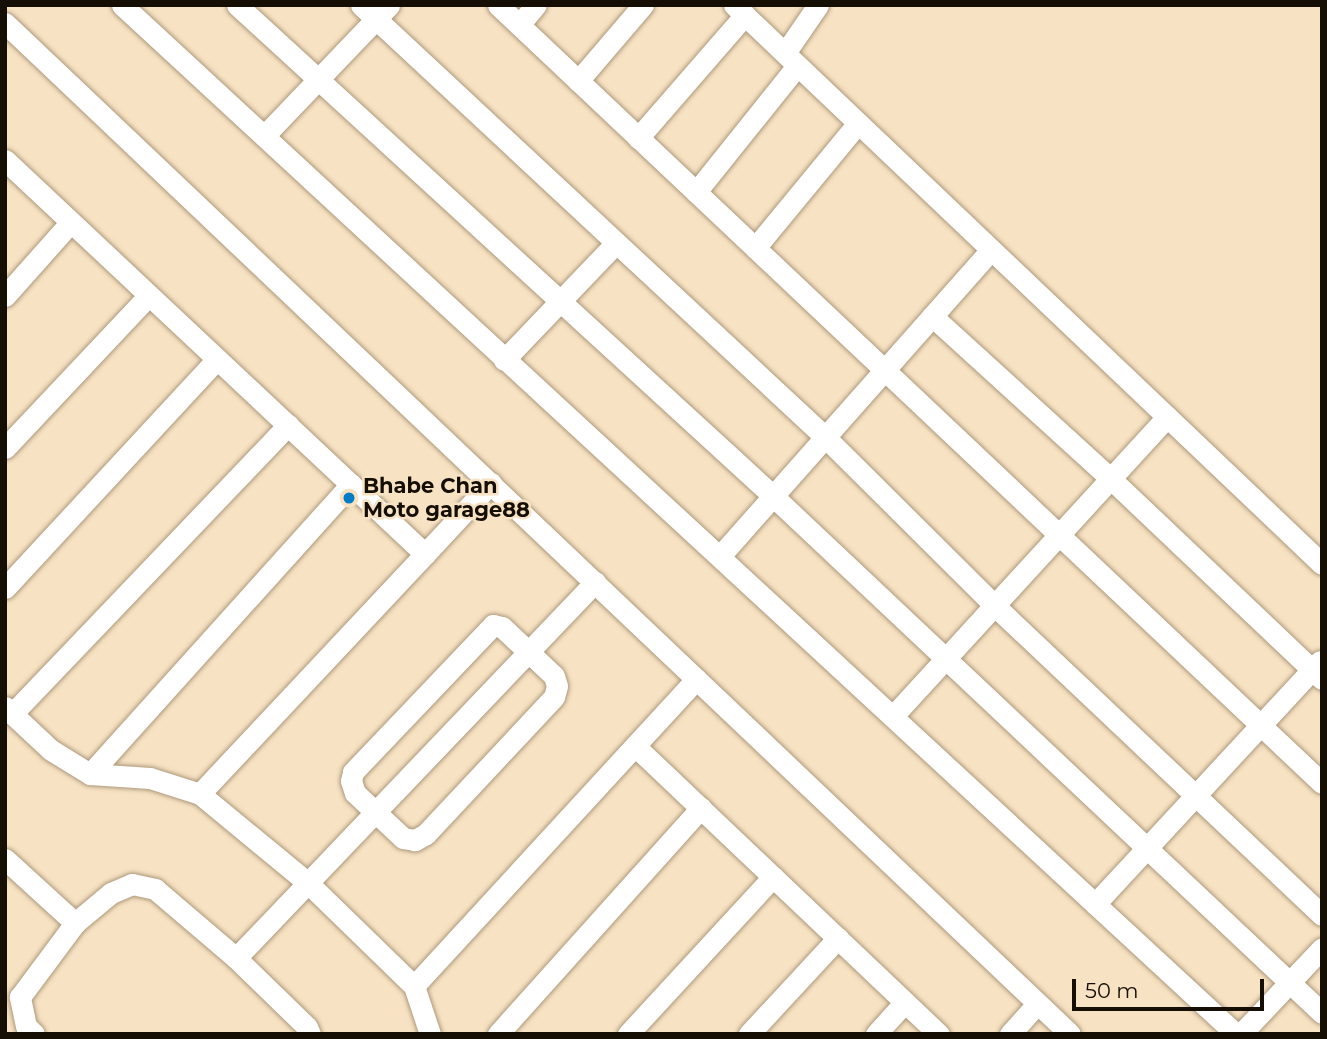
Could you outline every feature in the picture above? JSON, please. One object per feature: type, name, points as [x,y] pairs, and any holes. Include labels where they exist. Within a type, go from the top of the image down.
[{"type":"street","points":[[122,5],[1238,1034],[1322,948]]},
{"type":"street","points":[[237,5],[773,496],[1322,1013]]},
{"type":"street","points":[[498,5],[1322,783]]},
{"type":"street","points":[[519,25],[536,5]]},
{"type":"street","points":[[578,81],[643,5]]},
{"type":"street","points":[[695,192],[791,60],[818,5]]},
{"type":"street","points":[[264,136],[317,80],[375,10],[616,243],[825,437],[994,606],[1322,915]]},
{"type":"street","points":[[638,138],[739,10],[1322,564]]},
{"type":"street","points":[[5,23],[1070,1034]]},
{"type":"street","points":[[755,248],[858,123]]},
{"type":"street","points":[[6,161],[425,554]]},
{"type":"street","points":[[5,296],[71,222]]},
{"type":"street","points":[[504,360],[616,243]]},
{"type":"street","points":[[720,556],[991,250]]},
{"type":"street","points":[[5,448],[148,296]]},
{"type":"street","points":[[932,316],[1319,670],[1261,725],[1095,904]]},
{"type":"street","points":[[5,588],[217,359]]},
{"type":"street","points":[[893,716],[1167,416]]},
{"type":"street","points":[[288,425],[9,711],[51,750],[90,774],[150,778],[200,794],[309,884],[414,986],[430,1034]]},
{"type":"street","points":[[200,794],[491,483]]},
{"type":"street","points":[[90,774],[351,484]]},
{"type":"street","points":[[236,958],[595,582]]},
{"type":"street","points":[[493,625],[502,627],[529,651],[554,676],[557,686],[554,697],[426,834],[415,840],[403,838],[355,793],[351,781],[353,772],[485,630],[493,625]]},
{"type":"street","points":[[414,986],[696,679]]},
{"type":"street","points":[[635,746],[939,1034]]},
{"type":"street","points":[[498,1034],[701,808]]},
{"type":"street","points":[[5,859],[75,923]]},
{"type":"street","points":[[628,1034],[773,877]]},
{"type":"street","points":[[34,1034],[26,1026],[20,997],[75,923],[111,893],[132,884],[155,889],[236,958],[307,1027],[310,1034]]},
{"type":"street","points":[[749,1034],[838,938]]},
{"type":"street","points":[[876,1034],[905,1002]]},
{"type":"street","points":[[1010,1034],[1037,1004]]},
{"type":"place","name":"Bhabe Chan Moto garage88","points":[[349,498]]}]
